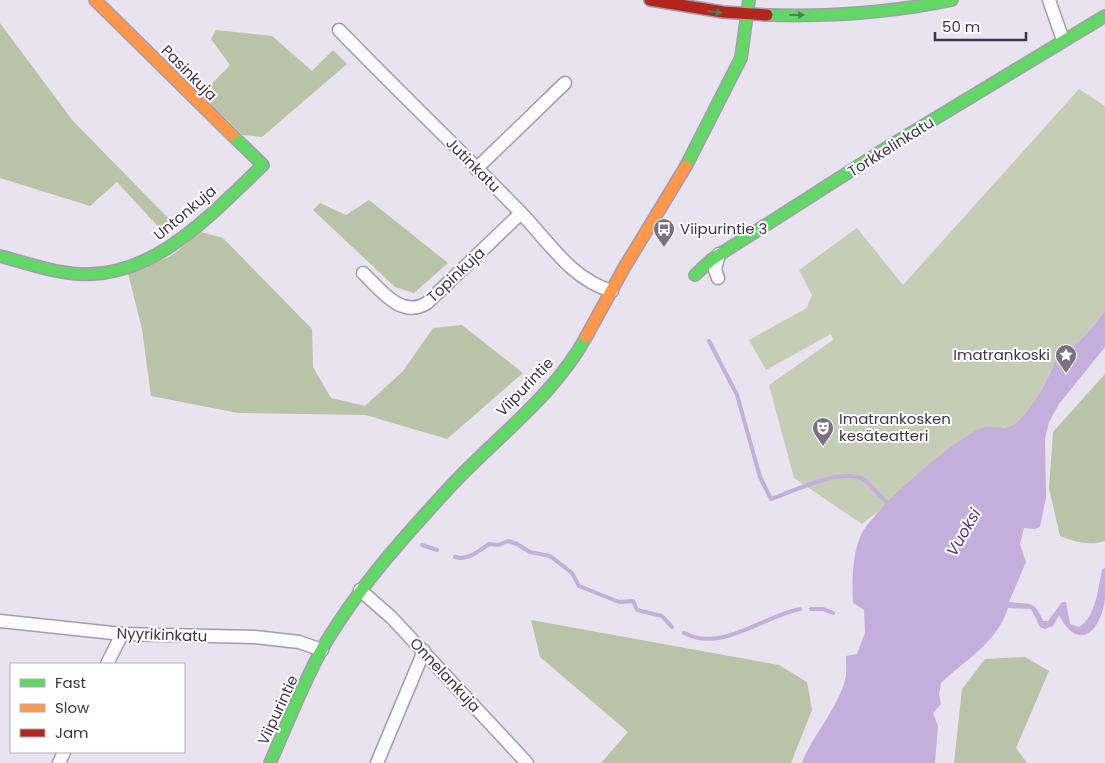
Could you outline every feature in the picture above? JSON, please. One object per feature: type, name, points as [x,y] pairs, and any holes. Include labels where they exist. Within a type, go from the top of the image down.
[{"type":"main road","name":"Pasinkuja","points":[[95,0],[188,94],[263,165]]},
{"type":"main road","points":[[650,0],[689,9],[748,16],[809,15],[952,0]]},
{"type":"main road","name":"Viipurintie","points":[[270,763],[322,650],[360,590],[449,488],[565,368],[583,343],[689,161],[730,81],[741,58],[749,0]]},
{"type":"main road","name":"Torkkelinkatu","points":[[695,275],[719,254],[1063,40],[1105,16]]},
{"type":"main road","name":"Untonkuja","points":[[0,256],[54,270],[88,274],[110,272],[134,266],[164,252],[263,165]]},
{"type":"street","points":[[1049,0],[1063,40]]},
{"type":"street","name":"Jutinkatu","points":[[339,30],[521,213],[566,263],[591,283],[612,291]]},
{"type":"street","points":[[476,169],[565,83]]},
{"type":"street","name":"Topinkuja","points":[[362,274],[398,305],[410,309],[418,309],[428,303],[521,213]]},
{"type":"street","points":[[718,278],[715,270],[719,254]]},
{"type":"street","name":"Onnelankuja","points":[[360,590],[377,603],[527,763]]},
{"type":"street","name":"Nyyrikinkatu","points":[[0,621],[122,634],[255,637],[299,642],[322,650]]},
{"type":"street","points":[[108,663],[122,634]]},
{"type":"street","points":[[377,763],[424,652]]},
{"type":"green space","points":[[0,23],[73,121],[176,226],[165,234],[117,182],[90,206],[0,178]]},
{"type":"green space","points":[[216,30],[272,36],[312,71],[333,50],[347,64],[262,137],[243,135],[201,95],[230,65],[211,39]]},
{"type":"green space","points":[[1079,89],[1105,106],[1105,311],[1084,337],[1056,357],[1039,395],[1019,422],[1013,426],[1002,427],[889,503],[862,524],[794,478],[769,385],[833,340],[831,334],[766,370],[749,340],[807,308],[812,295],[799,270],[857,228],[903,285]]},
{"type":"green space","points":[[369,200],[448,263],[414,293],[395,287],[313,210],[320,203],[346,215]]},
{"type":"green space","points":[[201,232],[223,238],[312,329],[313,367],[331,398],[365,406],[403,371],[433,328],[462,325],[523,373],[447,439],[366,415],[238,413],[151,396],[142,329],[128,273],[171,256]]},
{"type":"green space","points":[[1105,374],[1105,541],[1082,543],[1060,536],[1049,488],[1053,432]]},
{"type":"green space","points":[[531,620],[779,665],[807,682],[812,710],[791,763],[601,763],[628,732],[540,657]]},
{"type":"green space","points":[[1025,657],[1049,671],[1016,748],[1027,763],[954,763],[962,689],[985,659]]},
{"type":"water","name":"Vuoksi","points":[[1105,311],[1105,347],[1059,404],[1049,422],[1045,439],[1046,497],[1040,527],[1035,529],[1024,528],[1020,544],[1026,562],[1009,602],[1030,604],[1037,609],[1043,621],[1048,621],[1062,602],[1066,602],[1070,624],[1079,627],[1085,622],[1093,609],[1102,570],[1105,567],[1105,599],[1103,610],[1094,628],[1088,633],[1081,635],[1074,633],[1067,627],[1059,615],[1053,626],[1045,629],[1040,627],[1031,609],[1008,608],[1003,620],[989,641],[941,683],[939,694],[941,704],[933,713],[938,726],[935,763],[802,763],[841,691],[846,677],[846,656],[857,654],[865,633],[864,610],[853,603],[853,578],[854,560],[858,543],[868,524],[897,493],[935,459],[970,434],[982,428],[1003,428],[1015,424],[1040,393],[1056,357],[1084,337]]},
{"type":"waterway","points":[[709,341],[737,395],[760,477],[771,499],[830,478],[854,476],[867,482],[891,505]]},
{"type":"waterway","points":[[455,557],[464,558],[489,544],[498,545],[508,541],[530,552],[550,556],[572,573],[579,586],[619,602],[633,601],[637,610],[662,616],[672,627]]},
{"type":"waterway","points":[[422,545],[437,550]]},
{"type":"waterway","points":[[684,633],[698,638],[713,639],[728,636],[800,609]]},
{"type":"waterway","points":[[811,609],[823,609],[833,613]]},
{"type":"traffic: fast","points":[[686,166],[741,58],[749,0]]},
{"type":"traffic: fast","points":[[767,15],[860,13],[952,0]]},
{"type":"traffic: fast","points":[[695,275],[711,260],[888,147],[1105,16]]},
{"type":"traffic: fast","points":[[0,256],[48,269],[78,274],[106,273],[132,266],[157,254],[202,222],[263,165],[232,135]]},
{"type":"traffic: fast","points":[[270,763],[301,691],[322,649],[365,585],[449,488],[541,398],[573,358],[586,337]]},
{"type":"traffic: slow","points":[[95,0],[232,135]]},
{"type":"traffic: slow","points":[[586,337],[624,268],[686,166]]},
{"type":"traffic: jam","points":[[650,0],[723,12],[767,15]]},
{"type":"place","name":"Viipurintie 3","points":[[664,248]]},
{"type":"place","name":"Imatrankoski","points":[[1066,374]]},
{"type":"place","name":"Imatrankosken kesäteatteri","points":[[823,447]]}]
